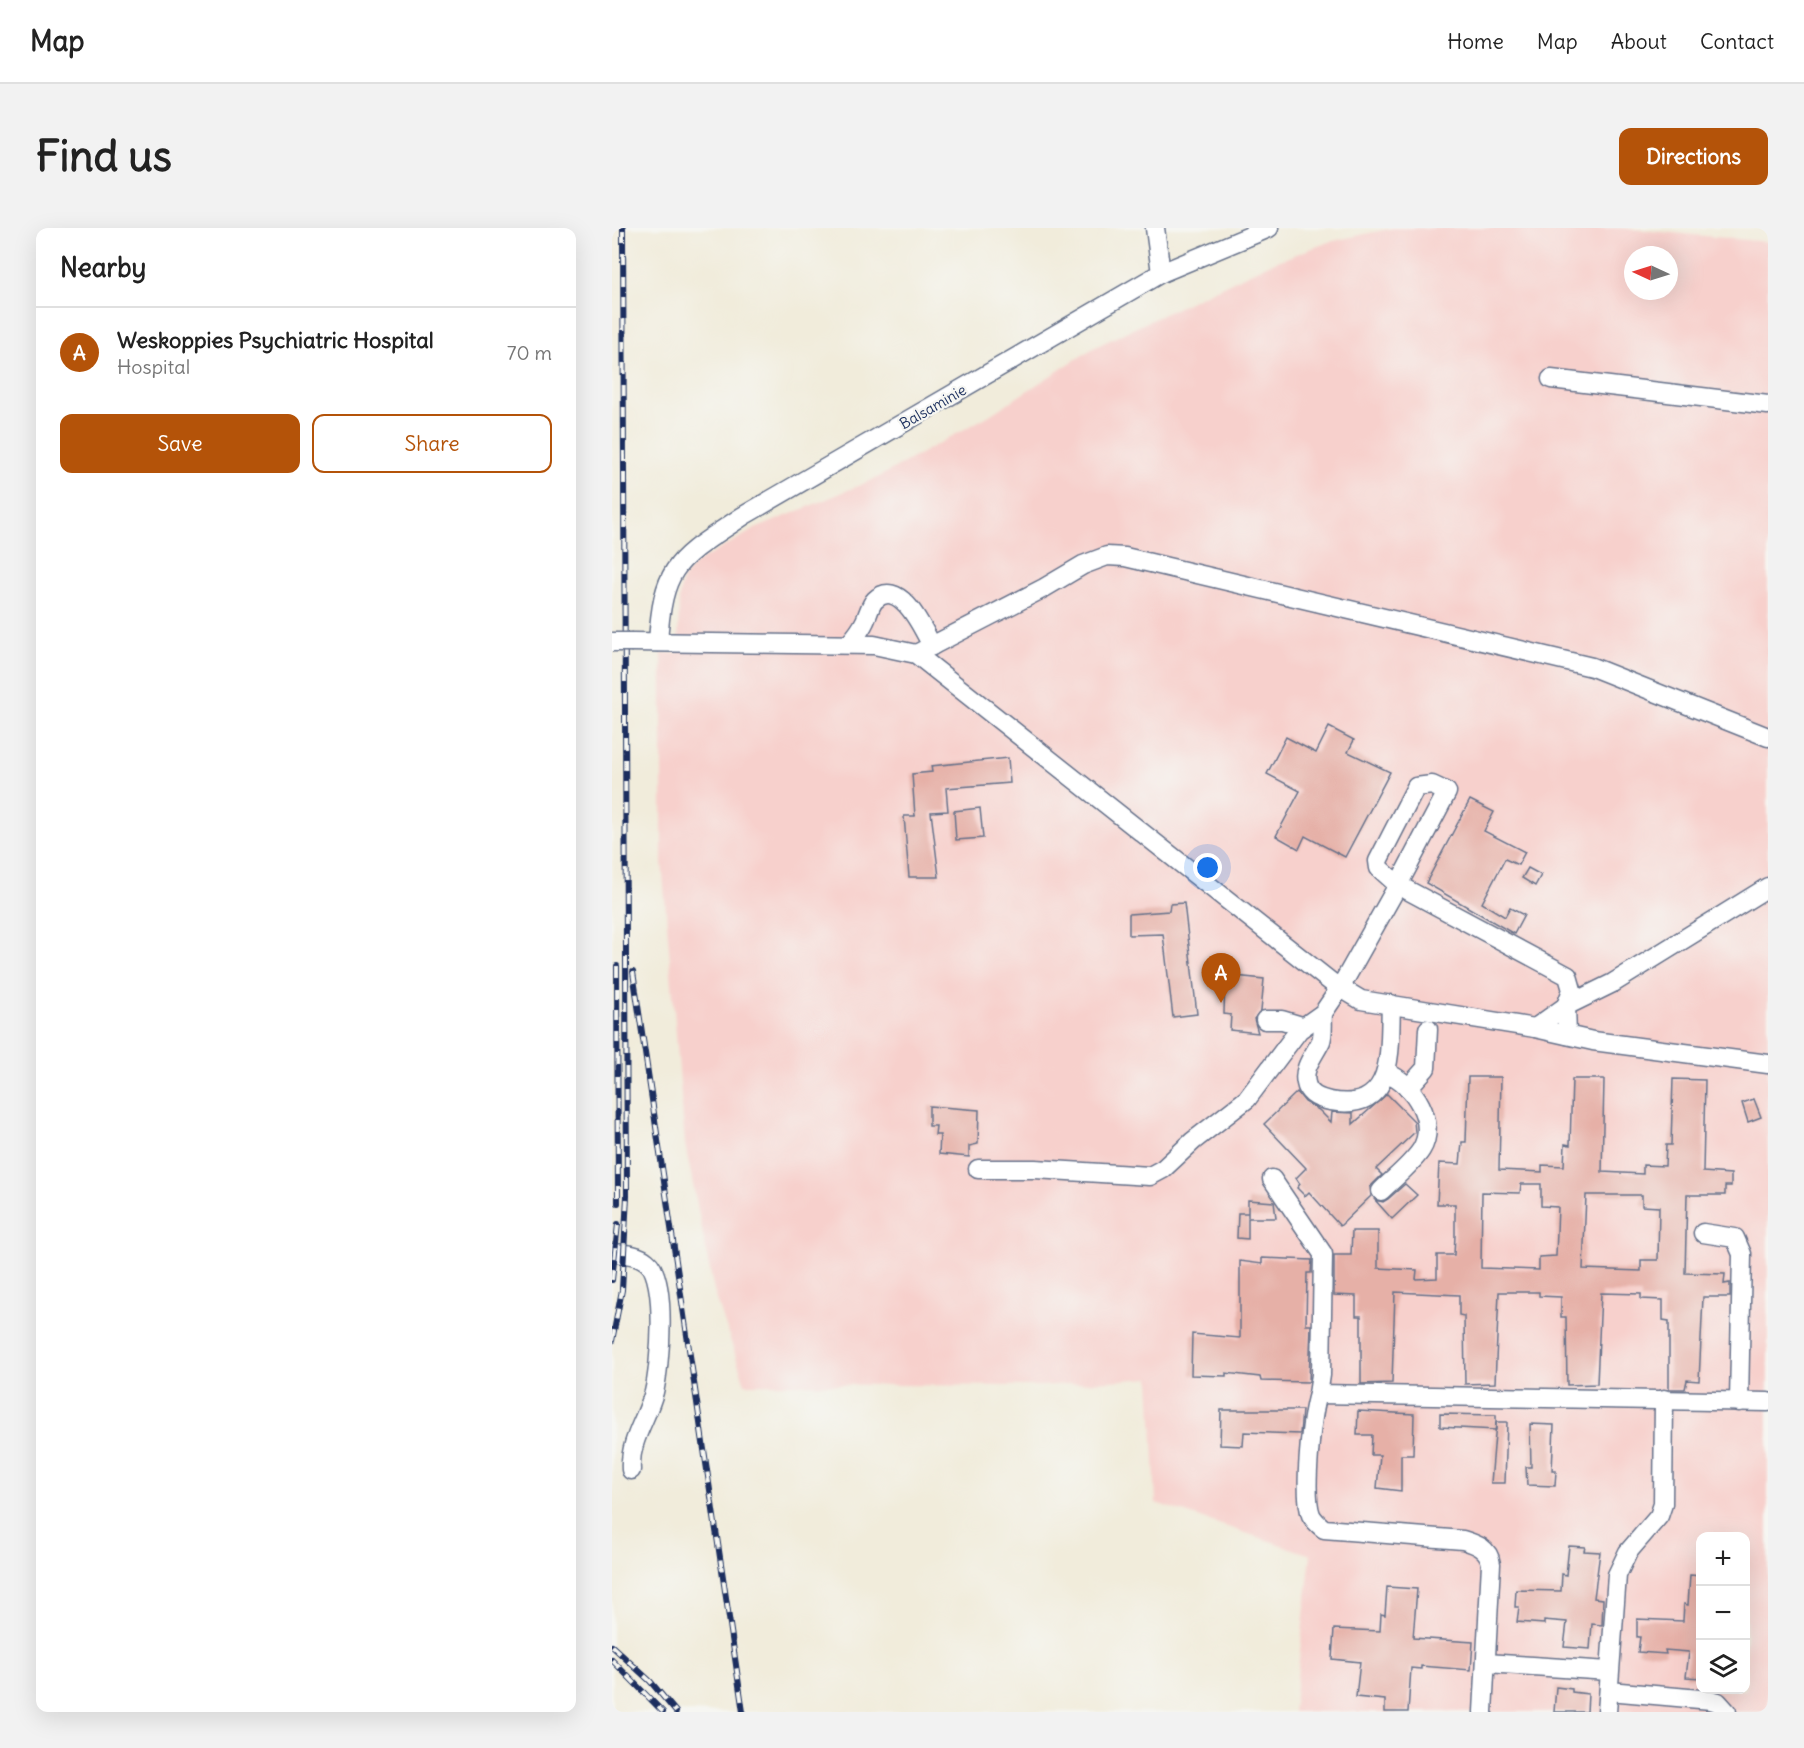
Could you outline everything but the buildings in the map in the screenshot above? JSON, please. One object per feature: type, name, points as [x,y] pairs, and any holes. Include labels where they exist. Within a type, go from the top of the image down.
[{"type":"street","points":[[1155,228],[1161,273]]},
{"type":"street","name":"Balsaminie","points":[[658,642],[660,606],[667,584],[680,561],[743,516],[1161,273],[1269,228]]},
{"type":"street","points":[[1551,379],[1768,405]]},
{"type":"street","points":[[924,650],[1044,588],[1083,565],[1107,556],[1125,556],[1592,667],[1768,737]]},
{"type":"street","points":[[849,644],[865,623],[873,601],[878,597],[891,596],[910,605],[924,650]]},
{"type":"street","points":[[612,642],[849,644],[924,650],[1340,988],[1361,1000],[1690,1055],[1768,1064]]},
{"type":"street","points":[[978,1169],[1035,1169],[1134,1176],[1157,1173],[1193,1141],[1247,1099],[1302,1026],[1323,1013],[1340,988],[1398,885],[1447,792],[1431,785],[1416,787],[1378,861],[1379,868],[1398,885],[1568,976],[1572,990],[1566,1006],[1567,1035]]},
{"type":"street","points":[[1535,1028],[1566,1006],[1613,983],[1768,887]]},
{"type":"street","points":[[1323,1013],[1322,1038],[1309,1062],[1305,1077],[1307,1088],[1314,1096],[1333,1102],[1358,1102],[1375,1091],[1387,1073],[1391,1004]]},
{"type":"street","points":[[1265,1020],[1282,1020],[1302,1026]]},
{"type":"street","points":[[1408,1088],[1426,1068],[1428,1029]]},
{"type":"street","points":[[1381,1191],[1417,1155],[1423,1144],[1422,1106],[1408,1088],[1387,1073]]},
{"type":"street","points":[[1272,1179],[1323,1254],[1321,1364],[1310,1440],[1311,1515],[1324,1529],[1463,1540],[1486,1550],[1491,1564],[1482,1712]]},
{"type":"street","points":[[1703,1233],[1735,1238],[1742,1254],[1739,1402]]},
{"type":"street","points":[[612,1253],[638,1257],[648,1262],[658,1286],[660,1327],[654,1392],[634,1438],[631,1470]]},
{"type":"street","points":[[1318,1394],[1768,1402]]},
{"type":"street","points":[[1607,1712],[1617,1575],[1628,1552],[1659,1516],[1663,1504],[1664,1399]]},
{"type":"street","points":[[1486,1663],[1609,1671]]},
{"type":"street","points":[[1609,1692],[1711,1700],[1718,1702],[1726,1712]]},
{"type":"shaded area","points":[[1393,228],[1620,228],[1768,242],[1768,1712],[1293,1712],[1311,1555],[1156,1503],[1150,1378],[1040,1386],[745,1384],[714,1291],[685,1144],[662,862],[662,653],[678,653],[679,596],[683,579],[696,563],[755,529],[877,478],[988,416],[1095,347],[1267,265],[1329,242]]},
{"type":"railway","points":[[612,1341],[622,1290],[627,1196],[623,228]]},
{"type":"railway","points":[[617,966],[618,1203]]},
{"type":"railway","points":[[633,972],[743,1712]]},
{"type":"railway","points":[[612,1280],[618,1224]]},
{"type":"railway","points":[[612,1646],[650,1681],[676,1712]]},
{"type":"railway","points":[[612,1660],[663,1712]]},
{"type":"place","name":"Weskoppies Psychiatric Hospital","points":[[1221,1003]]}]
